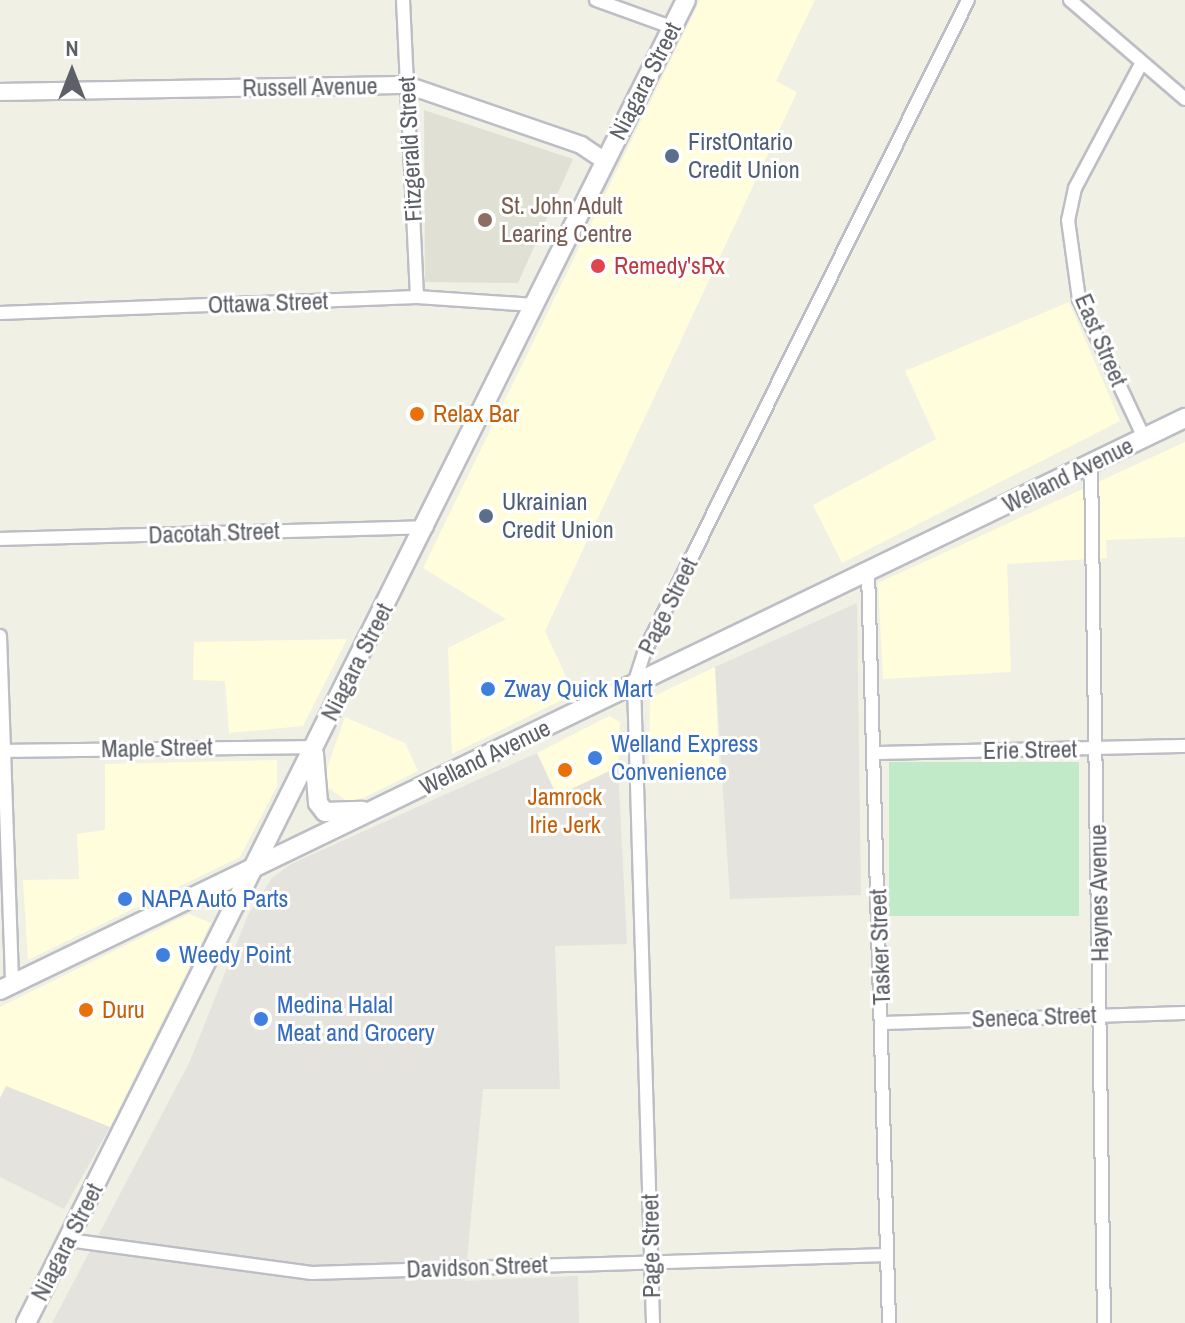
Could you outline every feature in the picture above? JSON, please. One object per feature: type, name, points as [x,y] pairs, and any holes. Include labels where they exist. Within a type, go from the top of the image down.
[{"type":"main road","name":"Niagara Street","points":[[26,1323],[253,867],[427,527],[686,0]]},
{"type":"main road","name":"Welland Avenue","points":[[6,987],[1185,418]]},
{"type":"main road","points":[[314,747],[318,803],[325,812],[381,807]]},
{"type":"street","name":"Fitzgerald Street","points":[[403,0],[417,297]]},
{"type":"street","points":[[596,0],[671,27]]},
{"type":"street","name":"Page Street","points":[[653,1323],[634,684],[644,653],[968,0]]},
{"type":"street","points":[[1070,0],[1185,99]]},
{"type":"street","name":"East Street","points":[[1141,64],[1075,188],[1068,220],[1079,299],[1144,438]]},
{"type":"street","name":"Russell Avenue","points":[[0,92],[407,85],[581,145],[605,161]]},
{"type":"street","name":"Ottawa Street","points":[[0,313],[417,297],[535,305]]},
{"type":"street","name":"Haynes Avenue","points":[[1091,464],[1104,1323]]},
{"type":"street","name":"Dacotah Street","points":[[0,539],[427,527]]},
{"type":"street","name":"Tasker Street","points":[[868,571],[889,1323]]},
{"type":"street","points":[[0,636],[6,987]]},
{"type":"street","name":"Erie Street","points":[[874,753],[1185,746]]},
{"type":"street","name":"Maple Street","points":[[2,751],[314,747]]},
{"type":"street","name":"Seneca Street","points":[[883,1023],[1185,1013]]},
{"type":"street","name":"Davidson Street","points":[[68,1240],[312,1273],[887,1255]]},
{"type":"shaded area","points":[[700,0],[815,0],[776,81],[797,92],[545,631],[574,694],[452,754],[448,648],[506,619],[423,568]]},
{"type":"shaded area","name":"St. John Adult Learing Centre","points":[[424,110],[573,159],[518,283],[425,282]]},
{"type":"shaded area","points":[[1069,302],[1120,421],[842,563],[813,505],[936,439],[905,371]]},
{"type":"shaded area","points":[[1185,442],[1185,537],[1106,540],[1107,558],[1007,564],[1011,672],[883,679],[878,583]]},
{"type":"shaded area","points":[[857,603],[861,895],[730,899],[715,667]]},
{"type":"shaded area","points":[[347,639],[303,726],[229,733],[225,681],[193,680],[194,642]]},
{"type":"shaded area","points":[[715,667],[719,768],[649,770],[650,698]]},
{"type":"shaded area","points":[[609,716],[620,722],[618,767],[556,796],[537,753]]},
{"type":"shaded area","points":[[345,717],[405,743],[418,771],[351,804],[322,783]]},
{"type":"shaded area","points":[[537,753],[557,796],[618,767],[627,944],[555,946],[560,1089],[483,1089],[465,1281],[578,1276],[579,1323],[52,1323],[190,1061],[248,915],[272,878],[291,864]]},
{"type":"shaded area","points":[[277,760],[277,786],[240,857],[28,960],[23,880],[79,879],[77,834],[105,830],[105,764]]},
{"type":"shaded area","points":[[189,914],[211,923],[110,1127],[7,1087],[0,1098],[0,1007]]},
{"type":"shaded area","points":[[6,1086],[110,1127],[64,1209],[0,1177],[0,1098]]},
{"type":"green space","points":[[889,762],[1079,762],[1079,916],[889,916]]},
{"type":"place","name":"FirstOntario Credit Union","points":[[672,156]]},
{"type":"place","name":"St. John Adult Learing Centre","points":[[485,220]]},
{"type":"place","name":"Remedy'sRx","points":[[598,266]]},
{"type":"place","name":"Relax Bar","points":[[417,414]]},
{"type":"place","name":"Ukrainian Credit Union","points":[[486,516]]},
{"type":"place","name":"Zway Quick Mart","points":[[488,689]]},
{"type":"place","name":"Welland Express Convenience","points":[[595,758]]},
{"type":"place","name":"Jamrock Irie Jerk","points":[[565,770]]},
{"type":"place","name":"NAPA Auto Parts","points":[[125,899]]},
{"type":"place","name":"Weedy Point","points":[[163,955]]},
{"type":"place","name":"Duru","points":[[86,1010]]},
{"type":"place","name":"Medina Halal Meat and Grocery","points":[[261,1019]]}]
